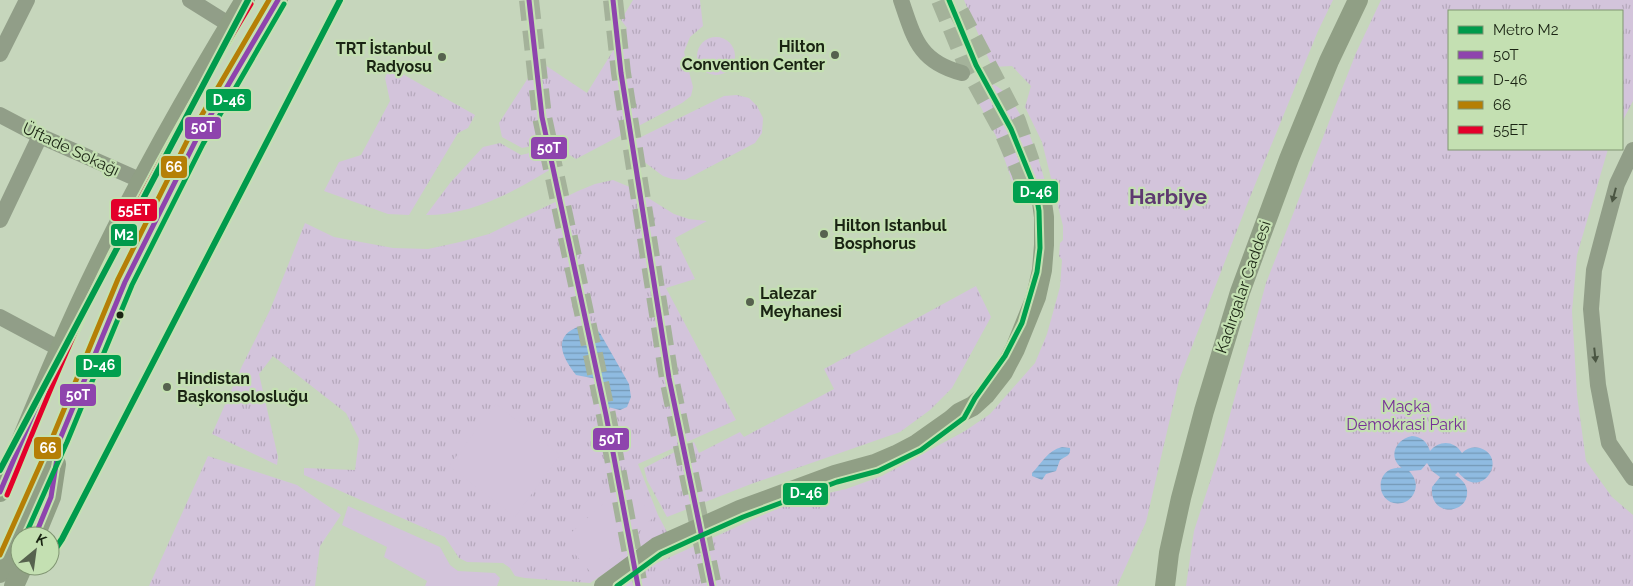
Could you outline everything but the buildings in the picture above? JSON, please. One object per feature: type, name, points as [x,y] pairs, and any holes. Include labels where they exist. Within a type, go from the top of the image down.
[{"type":"main road","points":[[0,492],[60,349],[100,262],[142,181],[245,0]]},
{"type":"main road","points":[[0,573],[60,439],[125,282],[196,140],[278,0]]},
{"type":"main road","name":"Kadırgalar Caddesi","points":[[1165,586],[1169,554],[1181,498],[1204,410],[1240,292],[1289,159],[1329,61],[1358,0]]},
{"type":"main road","points":[[604,586],[658,548],[740,510],[836,475],[874,464],[917,444],[952,420],[959,413],[969,394],[999,352],[1016,320],[1030,270],[1032,212],[1035,196]]},
{"type":"main road","points":[[39,526],[51,497],[60,439]]},
{"type":"street","points":[[0,54],[27,0]]},
{"type":"street","points":[[190,0],[230,25]]},
{"type":"street","points":[[900,0],[912,32],[929,57],[943,68],[962,73]]},
{"type":"street","name":"Üftade Sokağı","points":[[0,115],[40,136],[142,181]]},
{"type":"street","points":[[0,220],[40,136]]},
{"type":"street","points":[[1633,150],[1617,184],[1604,232],[1594,270],[1591,309],[1598,384],[1609,443],[1633,478]]},
{"type":"street","points":[[0,317],[60,349]]},
{"type":"green space","points":[[633,0],[700,0],[703,26],[690,37],[684,52],[693,87],[691,96],[682,103],[576,159],[538,135],[532,146],[522,148],[502,137],[499,123],[539,61],[587,93],[627,28],[621,20]]},
{"type":"green space","points":[[964,0],[1333,0],[1318,31],[1248,202],[1179,380],[1146,522],[1117,586],[624,586],[655,564],[794,501],[846,489],[882,476],[965,431],[990,414],[1035,363],[1047,334],[1060,287],[1062,260],[1059,256],[1060,243],[1063,240],[1063,226],[1042,142],[1025,107],[1031,86],[1012,66],[992,67]]},
{"type":"green space","name":"Maçka Demokrasi Parkı","points":[[1381,0],[1633,0],[1633,101],[1623,120],[1623,10],[1448,10],[1448,150],[1608,150],[1577,255],[1572,311],[1577,395],[1586,461],[1612,497],[1633,515],[1633,586],[1186,586],[1194,531],[1220,451],[1266,283],[1356,53]]},
{"type":"green space","points":[[716,37],[729,43],[735,56],[729,69],[716,75],[703,69],[697,56],[703,43]]},
{"type":"green space","points":[[390,67],[475,115],[468,128],[458,133],[409,215],[388,214],[324,191],[339,162],[361,155],[390,101],[385,78]]},
{"type":"green space","points":[[990,83],[1001,89],[1020,114],[1028,130],[1048,192],[1017,197],[996,136],[974,94],[977,87]]},
{"type":"green space","points":[[737,95],[749,98],[757,106],[763,118],[762,133],[755,143],[685,180],[663,176],[631,152],[630,148],[633,141],[724,96]]},
{"type":"green space","points":[[500,143],[521,155],[543,150],[562,162],[514,190],[480,205],[444,214],[426,215],[450,183],[483,147]]},
{"type":"green space","points":[[613,180],[632,188],[674,214],[689,219],[707,221],[675,238],[695,279],[666,288],[736,420],[638,464],[658,515],[667,532],[590,583],[525,578],[515,576],[510,568],[503,563],[467,562],[459,558],[445,537],[304,475],[304,468],[355,470],[359,439],[346,413],[273,356],[259,374],[278,457],[277,465],[212,434],[242,366],[270,310],[305,223],[334,237],[393,248],[428,249],[489,234],[578,191],[595,184]]},
{"type":"green space","points":[[976,286],[991,317],[952,388],[930,410],[900,432],[751,484],[667,517],[647,480],[644,468],[694,442],[699,453],[740,432],[744,437],[834,389],[824,369]]},
{"type":"green space","points":[[496,404],[560,455],[515,517],[449,466]]},
{"type":"green space","points":[[208,456],[297,485],[341,515],[320,546],[315,586],[149,586]]},
{"type":"green space","points":[[626,483],[654,517],[593,575],[563,540]]},
{"type":"green space","points":[[348,506],[440,547],[450,565],[458,571],[495,573],[500,578],[497,586],[425,586],[427,581],[384,557],[387,547],[342,525]]},
{"type":"water","points":[[581,326],[595,328],[600,333],[629,384],[631,397],[627,407],[620,410],[604,406],[597,379],[576,375],[567,361],[562,347],[563,341],[572,330]]},
{"type":"water","points":[[1412,436],[1424,441],[1430,451],[1442,443],[1455,446],[1462,453],[1470,448],[1480,448],[1488,453],[1492,460],[1492,468],[1489,475],[1476,483],[1467,480],[1458,472],[1455,475],[1466,485],[1466,498],[1456,508],[1443,508],[1437,504],[1433,497],[1432,487],[1440,477],[1432,471],[1427,463],[1421,470],[1409,471],[1416,484],[1412,497],[1402,503],[1393,503],[1386,499],[1382,493],[1382,479],[1392,469],[1402,468],[1395,459],[1395,449],[1402,441]]},
{"type":"water","points":[[1062,447],[1070,448],[1070,453],[1060,460],[1056,471],[1046,474],[1042,480],[1032,476],[1032,473],[1052,451]]},
{"type":"tunnel","points":[[529,0],[542,117],[606,415],[638,586]]},
{"type":"tunnel","points":[[613,0],[621,73],[669,378],[712,586]]},
{"type":"tunnel","points":[[941,0],[969,68],[1004,132],[1029,196]]},
{"type":"tunnel","points":[[959,12],[1016,121],[1030,162]]},
{"type":"metro line","name":"M2","points":[[0,470],[248,0]]},
{"type":"metro line","name":"M2","points":[[60,542],[340,0]]},
{"type":"transit line","name":"66","points":[[0,555],[53,436],[118,279],[189,137],[269,0]]},
{"type":"transit line","name":"50T","points":[[39,526],[51,497],[60,439],[125,282],[196,140],[278,0]]},
{"type":"transit line","name":"50T","points":[[529,0],[542,117],[606,415],[638,586]]},
{"type":"transit line","name":"50T","points":[[613,0],[621,73],[669,378],[712,586]]},
{"type":"transit line","name":"D-46","points":[[617,586],[661,554],[698,537],[743,517],[837,482],[878,471],[921,450],[964,418],[975,398],[1005,356],[1022,323],[1037,272],[1040,248],[1039,211],[1035,188],[1011,129],[976,65],[949,0]]},
{"type":"transit line","name":"55ET","points":[[7,495],[70,343],[111,256],[168,146],[251,4]]},
{"type":"transit line","name":"D-46","points":[[29,526],[67,442],[132,285],[203,144],[284,4]]},
{"type":"transit line","name":"50T","points":[[0,492],[45,386]]},
{"type":"place","name":"Hilton Convention Center","points":[[835,55]]},
{"type":"place","name":"TRT İstanbul Radyosu","points":[[442,57]]},
{"type":"place","name":"Hilton Istanbul Bosphorus","points":[[824,234]]},
{"type":"place","name":"Lalezar Meyhanesi","points":[[750,302]]},
{"type":"place","name":"Hindistan Başkonsolosluğu","points":[[167,387]]},
{"type":"district","name":"Harbiye","points":[[1168,196]]}]
